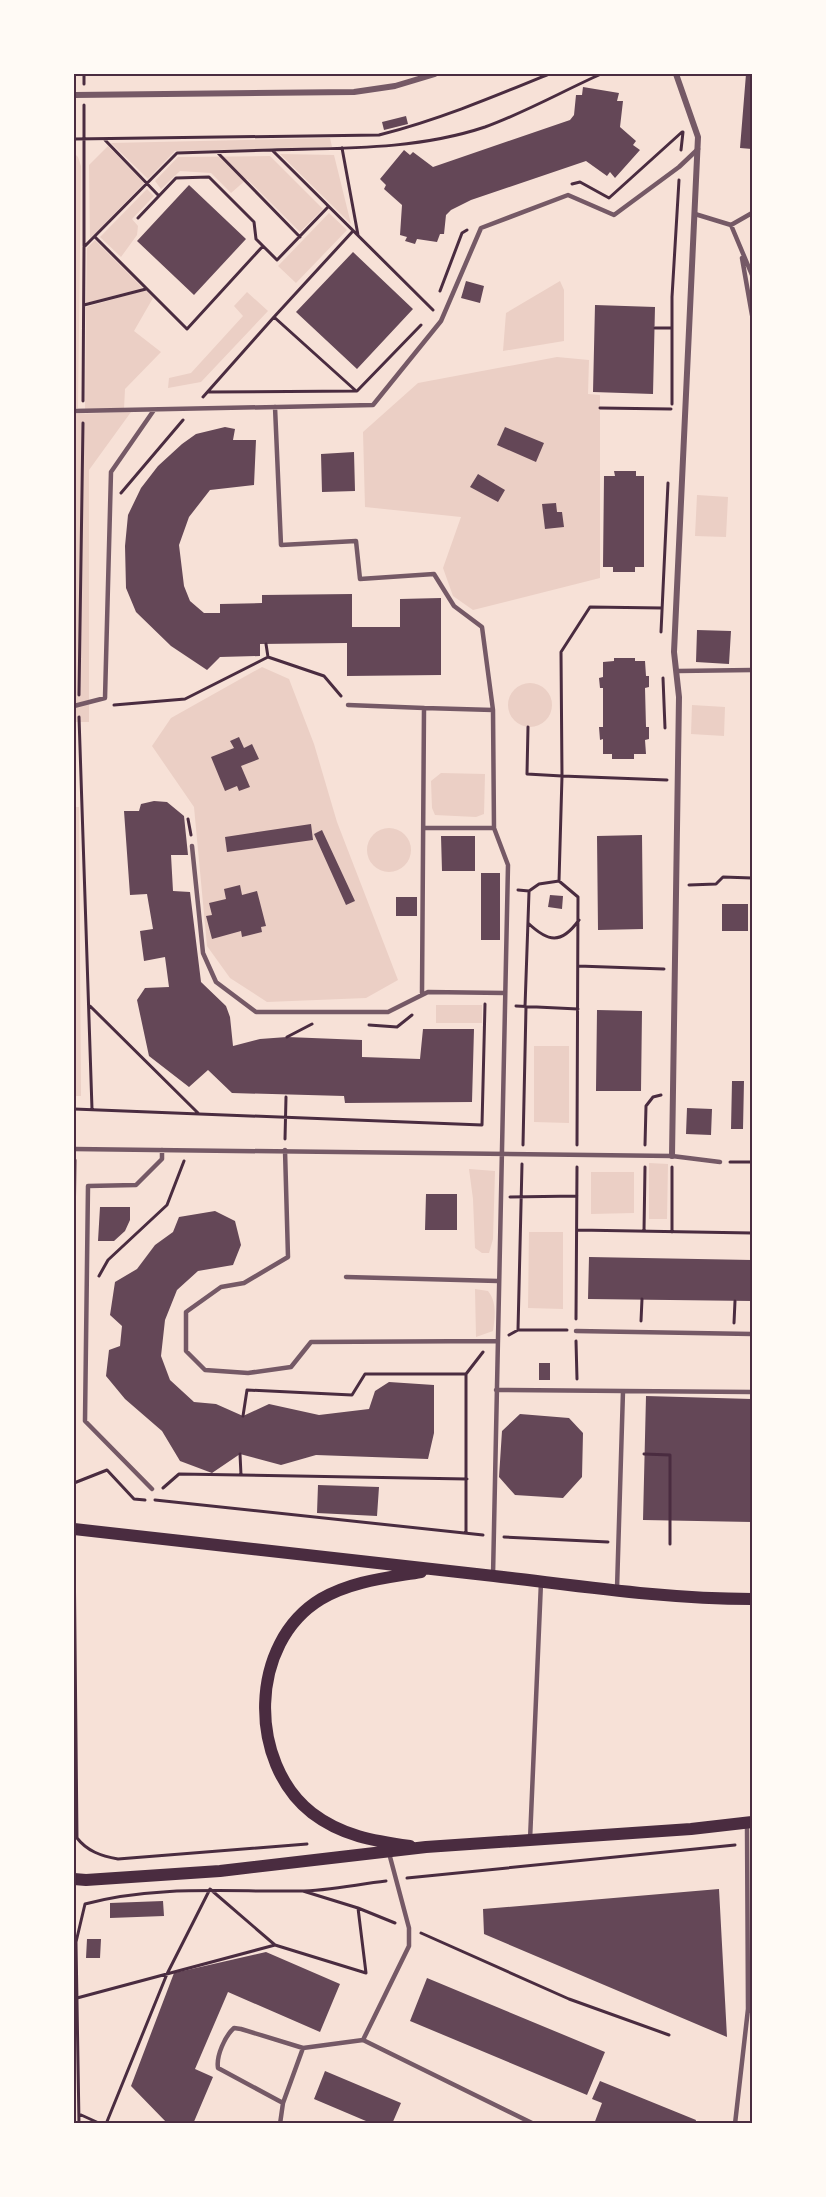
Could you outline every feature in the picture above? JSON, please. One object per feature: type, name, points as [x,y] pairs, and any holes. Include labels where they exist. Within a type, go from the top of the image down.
[{"type":"main road","points":[[74,1529],[617,1592],[690,1599],[753,1599]]},
{"type":"main road","points":[[422,1848],[366,1840],[338,1831],[311,1812],[292,1792],[270,1752],[265,1723],[274,1657],[292,1626],[319,1600],[353,1583],[437,1570]]},
{"type":"main road","points":[[74,1879],[219,1871],[422,1848],[691,1829],[750,1822]]},
{"type":"street","points":[[74,95],[354,92],[395,86],[435,74]]},
{"type":"street","points":[[672,1156],[678,671],[674,658],[674,646],[698,149],[698,137],[676,74]]},
{"type":"lane","points":[[74,411],[373,405],[441,321],[481,228],[568,195],[614,215],[680,166],[698,149]]},
{"type":"lane","points":[[695,214],[731,225],[753,213]]},
{"type":"lane","points":[[731,225],[753,276]]},
{"type":"lane","points":[[740,249],[753,315]]},
{"type":"lane","points":[[275,407],[281,545],[356,541],[360,579],[434,574],[454,606],[482,627],[493,710],[494,828],[508,865],[493,1576]]},
{"type":"lane","points":[[76,706],[105,698],[111,472],[154,410]]},
{"type":"lane","points":[[678,671],[753,670]]},
{"type":"lane","points":[[348,705],[493,710]]},
{"type":"lane","points":[[422,993],[424,708]]},
{"type":"lane","points":[[424,828],[494,828]]},
{"type":"lane","points":[[192,846],[203,953],[216,982],[256,1012],[388,1012],[422,993],[505,993]]},
{"type":"lane","points":[[74,1149],[672,1156],[720,1162]]},
{"type":"lane","points":[[152,1490],[85,1422],[88,1186],[136,1185],[162,1159],[162,1150]]},
{"type":"lane","points":[[285,1150],[288,1257],[244,1283],[221,1287],[186,1312],[186,1351],[205,1370],[248,1373],[291,1367],[311,1342],[497,1341]]},
{"type":"lane","points":[[346,1277],[498,1281]]},
{"type":"lane","points":[[576,1331],[753,1334]]},
{"type":"lane","points":[[496,1390],[753,1392]]},
{"type":"lane","points":[[617,1592],[623,1391]]},
{"type":"lane","points":[[530,1840],[541,1582]]},
{"type":"lane","points":[[735,2124],[750,2010],[747,1844],[750,1822]]},
{"type":"lane","points":[[363,2040],[409,1946],[409,1928],[398,1879],[389,1853]]},
{"type":"lane","points":[[283,2103],[224,2074],[218,2068],[217,2061],[229,2032],[234,2028],[303,2048],[363,2040],[534,2124]]},
{"type":"lane","points":[[280,2124],[283,2103],[303,2048]]},
{"type":"path","points":[[74,139],[379,135],[415,126],[549,74]]},
{"type":"path","points":[[84,246],[177,153],[385,147],[418,142],[485,126],[601,74]]},
{"type":"path","points":[[569,185],[580,182],[609,198],[683,130],[672,328],[671,421]]},
{"type":"path","points":[[85,139],[83,411],[76,706],[92,1109]]},
{"type":"path","points":[[104,139],[159,196]]},
{"type":"path","points":[[342,148],[358,237]]},
{"type":"path","points":[[272,150],[434,312],[437,302]]},
{"type":"path","points":[[217,152],[300,237]]},
{"type":"path","points":[[138,218],[176,178],[209,177],[254,222],[256,239],[277,260],[328,207]]},
{"type":"path","points":[[440,292],[462,233],[471,228]]},
{"type":"path","points":[[116,498],[274,317],[353,231]]},
{"type":"path","points":[[95,237],[187,329],[263,246]]},
{"type":"path","points":[[84,306],[146,289]]},
{"type":"path","points":[[274,317],[373,405]]},
{"type":"path","points":[[208,392],[357,391],[426,320]]},
{"type":"path","points":[[655,328],[672,328]]},
{"type":"path","points":[[600,408],[672,409]]},
{"type":"path","points":[[662,642],[668,479]]},
{"type":"path","points":[[559,881],[562,776],[561,652],[590,607],[662,608]]},
{"type":"path","points":[[266,644],[268,657]]},
{"type":"path","points":[[107,705],[185,699],[268,657],[324,676],[348,705]]},
{"type":"path","points":[[663,676],[665,734]]},
{"type":"path","points":[[116,693],[116,705]]},
{"type":"path","points":[[528,727],[527,774],[666,780]]},
{"type":"path","points":[[666,768],[667,789]]},
{"type":"path","points":[[188,819],[192,846]]},
{"type":"path","points":[[676,885],[717,885],[723,877],[753,878]]},
{"type":"path","points":[[507,889],[530,891],[539,884],[559,881],[579,897],[577,1390]]},
{"type":"path","points":[[518,1330],[530,891]]},
{"type":"path","points":[[528,923],[543,937],[556,938],[570,932],[579,920]]},
{"type":"path","points":[[578,966],[665,969],[665,957]]},
{"type":"path","points":[[88,1005],[198,1113]]},
{"type":"path","points":[[74,1109],[482,1125],[484,1005],[578,1009]]},
{"type":"path","points":[[362,1025],[397,1027],[420,1008]]},
{"type":"path","points":[[287,1037],[315,1022]]},
{"type":"path","points":[[644,1231],[646,1106],[653,1097],[665,1094],[665,1089]]},
{"type":"path","points":[[285,1150],[286,1096]]},
{"type":"path","points":[[672,1156],[672,1232]]},
{"type":"path","points":[[74,1234],[75,1158]]},
{"type":"path","points":[[86,1298],[108,1260],[167,1205],[185,1160]]},
{"type":"path","points":[[720,1162],[753,1162]]},
{"type":"path","points":[[500,1197],[577,1196]]},
{"type":"path","points":[[577,1230],[753,1233]]},
{"type":"path","points":[[640,1332],[642,1299]]},
{"type":"path","points":[[733,1334],[735,1301]]},
{"type":"path","points":[[243,1416],[247,1390],[352,1395],[364,1374],[466,1374]]},
{"type":"path","points":[[644,1454],[670,1455],[670,1544]]},
{"type":"path","points":[[240,1455],[241,1475]]},
{"type":"path","points":[[74,1484],[107,1470],[134,1499],[494,1536],[619,1543]]},
{"type":"path","points":[[149,1500],[179,1474],[468,1479]]},
{"type":"path","points":[[74,1529],[77,1838],[94,1852],[118,1859],[309,1844]]},
{"type":"path","points":[[79,2124],[76,1942],[85,1904],[107,1898],[210,1889],[302,1891],[398,1879],[747,1844]]},
{"type":"path","points":[[210,1889],[275,1945],[366,1973],[357,1908]]},
{"type":"path","points":[[106,2124],[167,1974],[210,1889]]},
{"type":"path","points":[[302,1891],[357,1908],[409,1928],[569,1999],[669,2036]]},
{"type":"path","points":[[77,1998],[275,1945]]},
{"type":"path","points":[[79,2114],[101,2124]]},
{"type":"shaded area","points":[[330,138],[332,147],[175,151],[148,179],[111,143]]},
{"type":"shaded area","points":[[108,146],[144,183],[90,239],[89,165]]},
{"type":"shaded area","points":[[74,153],[81,166],[78,408],[74,408]]},
{"type":"shaded area","points":[[280,154],[334,155],[351,224]]},
{"type":"shaded area","points":[[270,156],[323,209],[300,232],[247,179],[231,193],[211,173],[180,171],[161,189],[155,181],[178,157]]},
{"type":"shaded area","points":[[147,189],[154,196],[132,219],[138,226],[137,235],[121,257],[100,237]]},
{"type":"shaded area","points":[[329,213],[347,230],[296,283],[278,266]]},
{"type":"shaded area","points":[[95,240],[143,288],[86,303],[87,248]]},
{"type":"shaded area","points":[[560,281],[564,290],[564,341],[503,351],[506,313]]},
{"type":"shaded area","points":[[146,290],[153,298],[134,331],[161,352],[125,389],[124,409],[85,409],[86,307]]},
{"type":"shaded area","points":[[247,292],[268,311],[201,382],[168,388],[169,378],[191,373],[243,316],[234,306]]},
{"type":"shaded area","points":[[557,357],[589,360],[588,394],[600,395],[600,578],[473,610],[453,596],[443,568],[461,517],[365,507],[363,432],[418,383]]},
{"type":"shaded area","points":[[131,412],[89,470],[89,722],[74,722],[74,414]]},
{"type":"shaded area","points":[[697,495],[728,497],[726,537],[695,536]]},
{"type":"shaded area","points":[[262,667],[289,679],[314,744],[337,822],[398,980],[366,998],[267,1002],[230,978],[207,946],[194,807],[152,746],[171,718]]},
{"type":"shaded area","points":[[530,683],[539,684],[546,689],[551,696],[551,714],[546,721],[539,726],[530,727],[521,726],[514,721],[509,714],[508,705],[509,696],[514,689],[521,684]]},
{"type":"shaded area","points":[[692,705],[725,707],[724,736],[691,734]]},
{"type":"shaded area","points":[[441,773],[485,774],[484,814],[476,817],[435,815],[432,808],[431,781]]},
{"type":"shaded area","points":[[74,807],[79,807],[81,1096],[74,1096]]},
{"type":"shaded area","points":[[389,828],[398,829],[405,834],[410,841],[410,859],[405,866],[398,871],[389,872],[380,871],[373,866],[368,859],[367,850],[368,841],[373,834],[380,829]]},
{"type":"shaded area","points":[[436,1005],[482,1005],[482,1023],[436,1023]]},
{"type":"shaded area","points":[[534,1046],[569,1046],[569,1123],[534,1122]]},
{"type":"shaded area","points":[[649,1163],[668,1164],[667,1219],[649,1219]]},
{"type":"shaded area","points":[[469,1169],[495,1171],[493,1239],[489,1253],[482,1253],[475,1248]]},
{"type":"shaded area","points":[[591,1172],[634,1172],[634,1213],[591,1214]]},
{"type":"shaded area","points":[[529,1232],[563,1232],[563,1309],[528,1308]]},
{"type":"shaded area","points":[[475,1289],[488,1291],[495,1310],[493,1331],[476,1337]]},
{"type":"building","points":[[746,74],[752,74],[752,149],[740,148]]},
{"type":"building","points":[[583,87],[619,93],[617,101],[623,101],[620,127],[636,141],[633,145],[640,150],[615,178],[610,172],[607,176],[586,161],[471,200],[451,210],[446,215],[444,234],[440,234],[437,242],[417,239],[415,244],[405,241],[407,237],[400,235],[402,205],[384,189],[386,185],[380,179],[404,150],[410,155],[413,152],[433,167],[570,120],[574,115],[576,95],[582,95]]},
{"type":"building","points":[[406,116],[408,124],[384,130],[382,122]]},
{"type":"building","points":[[189,185],[246,239],[194,295],[137,241]]},
{"type":"building","points":[[353,252],[413,309],[357,369],[296,312]]},
{"type":"building","points":[[466,281],[484,286],[480,303],[461,298]]},
{"type":"building","points":[[595,305],[655,307],[653,394],[593,392]]},
{"type":"building","points":[[225,427],[235,429],[233,440],[256,440],[254,485],[210,490],[189,517],[179,545],[184,586],[190,601],[204,613],[220,613],[220,604],[262,603],[262,595],[352,594],[352,627],[400,627],[400,599],[441,598],[441,675],[347,676],[347,643],[260,644],[260,656],[220,657],[207,670],[171,646],[136,612],[126,588],[125,546],[128,515],[141,488],[158,466],[182,444],[196,434]]},
{"type":"building","points":[[505,427],[544,443],[536,462],[497,445]]},
{"type":"building","points":[[354,452],[355,491],[322,492],[321,454]]},
{"type":"building","points":[[614,471],[636,471],[636,476],[644,476],[644,567],[635,567],[635,572],[613,572],[613,567],[603,567],[604,476],[615,476]]},
{"type":"building","points":[[478,474],[505,490],[498,502],[470,487]]},
{"type":"building","points":[[556,503],[557,512],[562,512],[564,527],[545,529],[542,504]]},
{"type":"building","points":[[697,630],[731,631],[729,664],[696,662]]},
{"type":"building","points":[[614,658],[635,658],[635,661],[645,661],[646,676],[649,676],[649,687],[645,688],[646,727],[649,727],[649,739],[645,740],[646,754],[634,754],[634,759],[612,759],[612,754],[603,754],[603,739],[600,740],[599,727],[603,727],[603,688],[600,688],[599,678],[603,677],[603,662],[614,661]]},
{"type":"building","points":[[239,737],[244,748],[252,744],[259,759],[241,766],[250,787],[239,791],[237,786],[225,791],[211,757],[234,748],[230,741]]},
{"type":"building","points":[[154,801],[167,802],[184,816],[188,855],[171,855],[173,891],[190,892],[201,982],[226,1006],[230,1017],[233,1046],[260,1039],[287,1037],[362,1040],[362,1057],[420,1059],[423,1029],[474,1029],[472,1102],[345,1103],[344,1096],[232,1093],[208,1070],[189,1087],[149,1056],[137,1000],[145,988],[169,987],[165,957],[144,961],[140,931],[153,929],[147,894],[130,895],[124,811],[139,811],[141,804]]},
{"type":"building","points":[[311,824],[313,840],[227,852],[225,837]]},
{"type":"building","points":[[322,830],[355,901],[346,905],[314,834]]},
{"type":"building","points":[[642,835],[643,929],[598,930],[597,836]]},
{"type":"building","points":[[441,836],[475,836],[475,871],[442,871]]},
{"type":"building","points":[[481,873],[500,873],[500,940],[481,940]]},
{"type":"building","points":[[240,885],[242,895],[257,891],[266,926],[261,927],[262,932],[242,937],[241,931],[212,939],[206,916],[212,915],[209,903],[226,899],[224,889]]},
{"type":"building","points":[[550,895],[563,896],[562,909],[548,907]]},
{"type":"building","points":[[396,897],[417,897],[417,916],[396,916]]},
{"type":"building","points":[[722,904],[748,904],[748,931],[722,931]]},
{"type":"building","points":[[597,1010],[642,1011],[641,1091],[596,1091]]},
{"type":"building","points":[[732,1081],[744,1081],[743,1129],[731,1129]]},
{"type":"building","points":[[687,1108],[712,1109],[711,1135],[686,1134]]},
{"type":"building","points":[[426,1194],[457,1194],[457,1230],[425,1230]]},
{"type":"building","points":[[100,1207],[130,1207],[130,1220],[125,1231],[114,1241],[98,1241]]},
{"type":"building","points":[[215,1211],[235,1221],[241,1245],[233,1265],[198,1271],[177,1290],[165,1320],[161,1356],[170,1380],[194,1402],[216,1404],[243,1416],[269,1404],[319,1415],[369,1409],[375,1391],[389,1382],[434,1385],[434,1433],[428,1459],[316,1455],[281,1465],[240,1454],[212,1473],[180,1461],[162,1431],[125,1399],[106,1376],[109,1350],[120,1346],[122,1326],[110,1315],[115,1282],[137,1269],[155,1245],[173,1232],[179,1217]]},
{"type":"building","points":[[589,1257],[752,1260],[752,1301],[588,1299]]},
{"type":"building","points":[[539,1363],[550,1363],[550,1380],[539,1380]]},
{"type":"building","points":[[646,1396],[752,1399],[752,1522],[643,1520]]},
{"type":"building","points":[[520,1414],[569,1418],[583,1433],[582,1477],[563,1498],[515,1495],[499,1477],[502,1431]]},
{"type":"building","points":[[318,1485],[379,1487],[377,1516],[317,1513]]},
{"type":"building","points":[[719,1889],[727,2037],[484,1934],[483,1909]]},
{"type":"building","points":[[163,1901],[164,1916],[110,1918],[110,1903]]},
{"type":"building","points":[[87,1939],[101,1939],[100,1958],[86,1958]]},
{"type":"building","points":[[266,1952],[340,1984],[320,2032],[228,1992],[195,2069],[213,2077],[193,2124],[168,2124],[131,2086],[174,1973]]},
{"type":"building","points":[[427,1978],[605,2052],[587,2095],[410,2021]]},
{"type":"building","points":[[325,2071],[401,2103],[392,2124],[373,2124],[314,2099]]},
{"type":"building","points":[[600,2081],[696,2120],[695,2124],[594,2124],[602,2103],[592,2099]]}]
